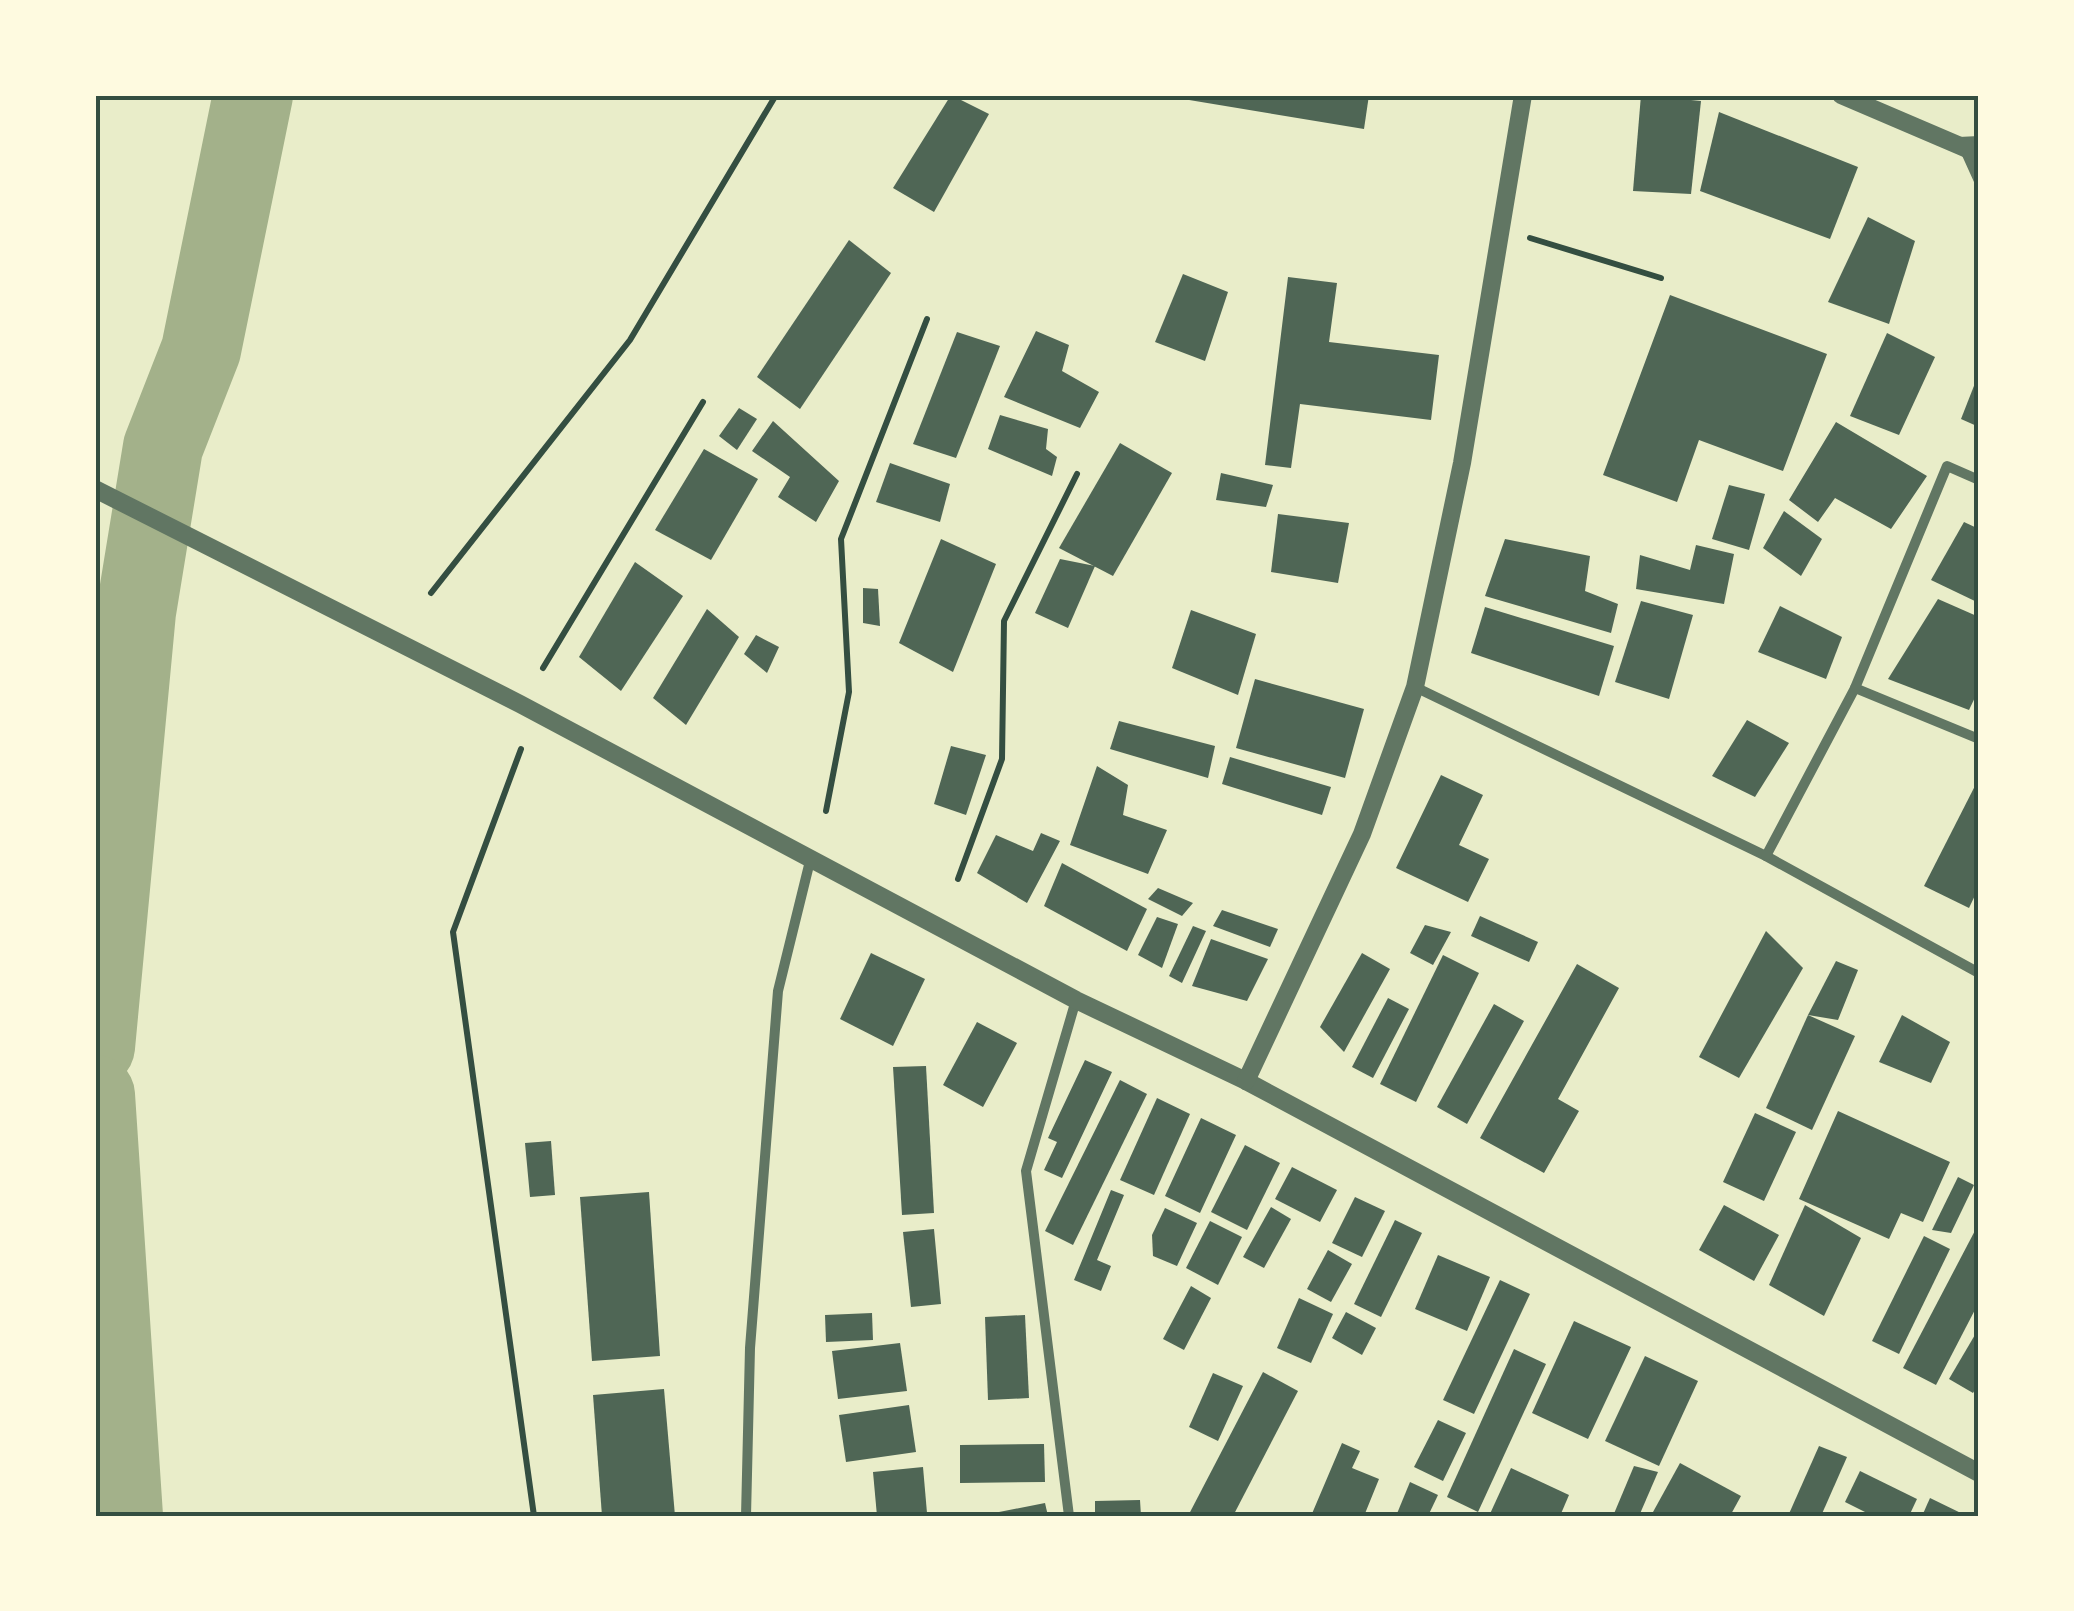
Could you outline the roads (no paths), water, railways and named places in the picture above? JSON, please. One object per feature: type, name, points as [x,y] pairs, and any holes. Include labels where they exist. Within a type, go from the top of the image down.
[{"type":"street","points":[[1246,1081],[1362,834],[1415,687],[1462,463],[1523,95]]},
{"type":"street","points":[[1841,95],[1969,146],[1979,181]]},
{"type":"street","points":[[1766,856],[1855,688],[1947,466],[1979,480]]},
{"type":"street","points":[[95,489],[520,704],[1076,1000],[1246,1081],[1979,1472]]},
{"type":"street","points":[[1415,687],[1766,856],[1979,973]]},
{"type":"street","points":[[1855,688],[1979,739]]},
{"type":"street","points":[[746,1516],[750,1348],[778,991],[811,858]]},
{"type":"street","points":[[1069,1516],[1026,1171],[1076,1000]]},
{"type":"waterway","points":[[95,1047],[136,612],[163,447],[201,350],[253,95]]},
{"type":"waterway","points":[[95,1095],[123,1516]]}]
